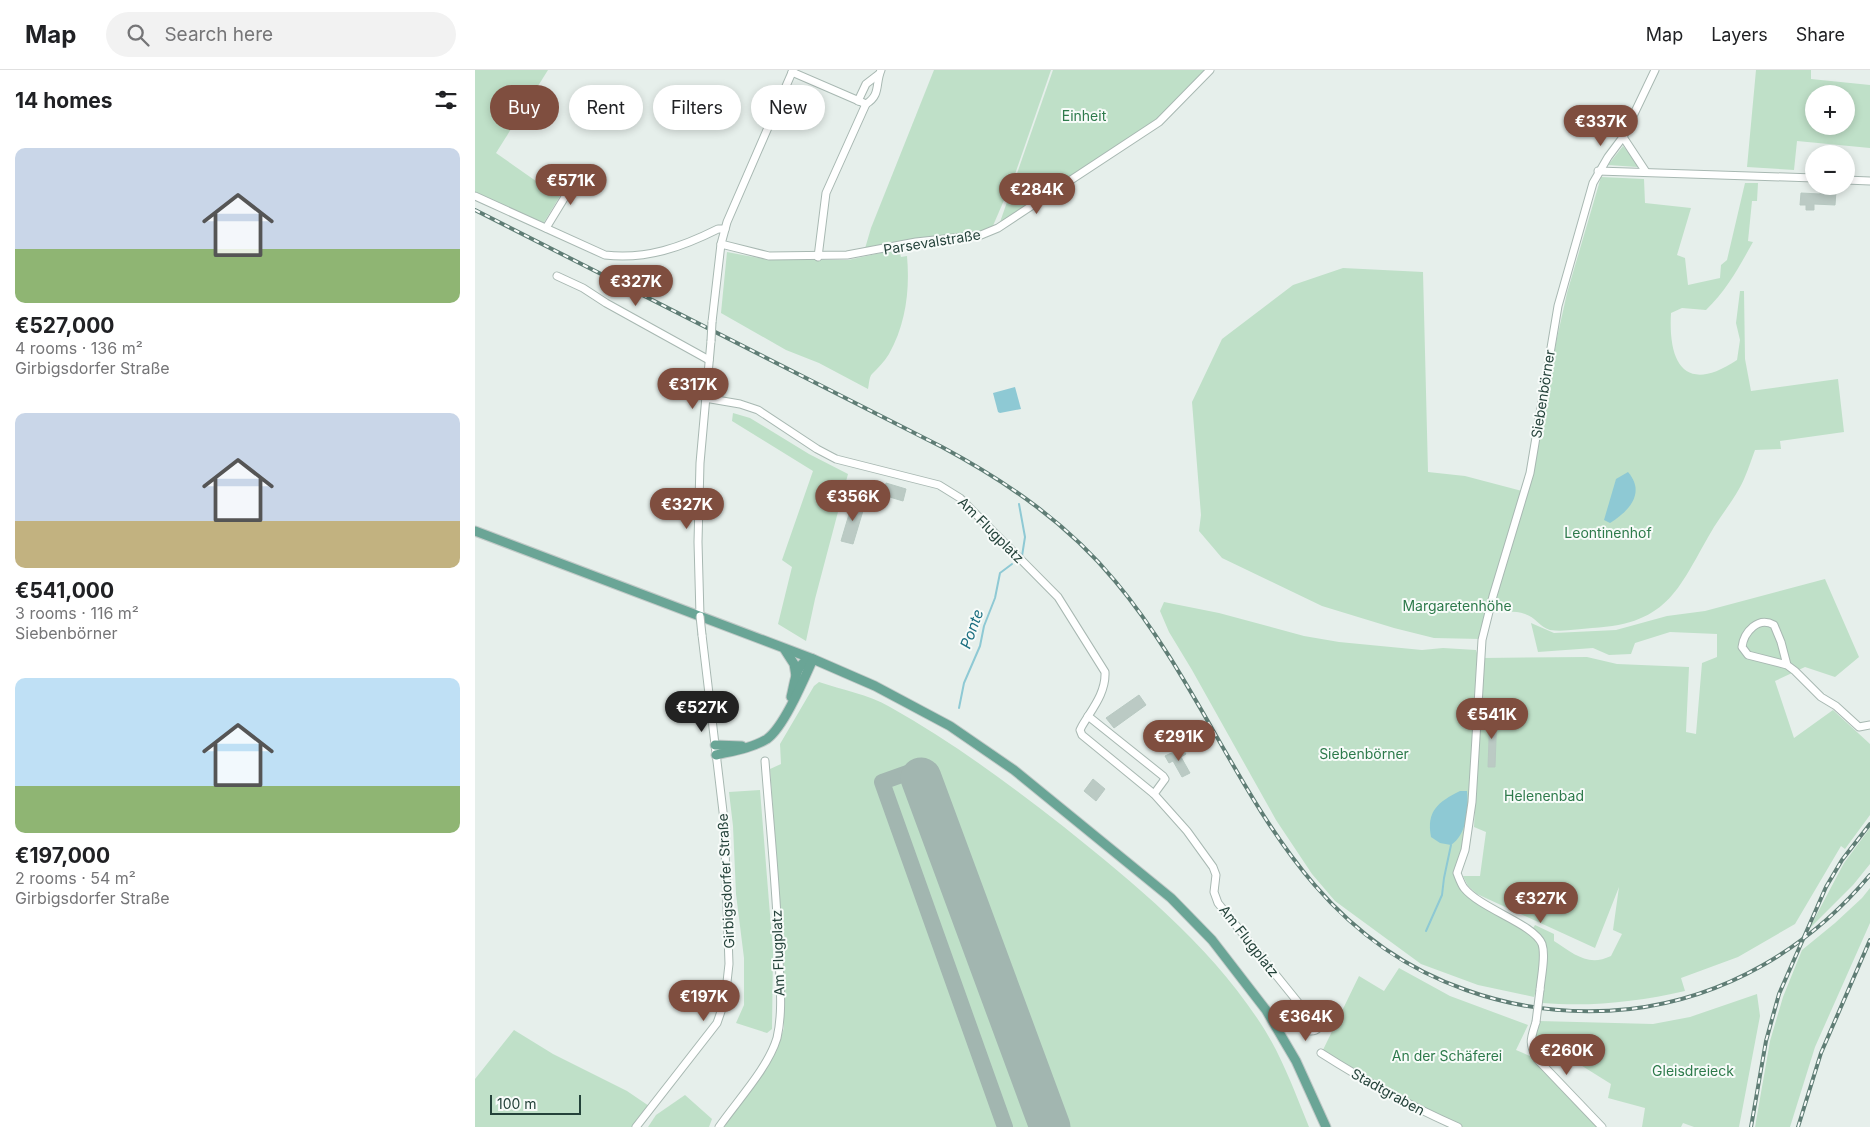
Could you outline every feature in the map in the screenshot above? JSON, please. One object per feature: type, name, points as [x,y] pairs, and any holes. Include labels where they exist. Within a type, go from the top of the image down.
[{"type":"main road","points":[[475,531],[813,659],[875,686],[950,726],[1014,770],[1171,898],[1212,940],[1266,1010],[1296,1061],[1325,1127]]},
{"type":"main road","points":[[785,649],[794,664],[795,676]]},
{"type":"main road","points":[[787,710],[795,676],[802,664],[813,659]]},
{"type":"main road","points":[[716,755],[769,737],[776,730],[813,659]]},
{"type":"main road","points":[[715,745],[747,746]]},
{"type":"street","name":"Parsevalstraße","points":[[721,244],[769,256],[819,257],[862,254],[916,242],[981,236],[992,231],[1159,122],[1209,70]]},
{"type":"street","name":"Siebenbörner","points":[[1601,1127],[1537,1059],[1531,1048],[1540,990],[1542,945],[1536,934],[1496,913],[1463,887],[1457,874],[1465,850],[1472,802],[1482,640],[1486,620],[1529,473],[1558,306],[1593,183],[1598,171],[1623,137],[1655,70]]},
{"type":"street","points":[[705,398],[721,244],[725,228],[792,71],[866,104]]},
{"type":"street","points":[[819,257],[826,193],[866,104],[873,100],[879,84],[880,72]]},
{"type":"street","points":[[858,101],[866,84],[880,72]]},
{"type":"street","points":[[1623,137],[1647,172]]},
{"type":"street","points":[[1598,171],[1805,178]]},
{"type":"street","points":[[546,228],[579,174]]},
{"type":"street","points":[[1855,180],[1870,181]]},
{"type":"street","points":[[475,196],[605,255],[617,256],[666,251],[718,229],[725,228]]},
{"type":"street","points":[[557,276],[583,288],[606,303],[709,360]]},
{"type":"street","name":"Girbigsdorfer Straße","points":[[636,1127],[717,1023],[725,1000],[729,964],[725,820],[702,635],[699,596],[699,495],[705,398]]},
{"type":"street","name":"Am Flugplatz","points":[[705,398],[740,404],[758,410],[817,449],[836,459],[939,485],[961,498],[1058,597],[1105,672],[1105,682],[1101,693],[1080,730],[1082,735],[1154,794],[1187,831],[1213,867],[1216,875],[1214,892],[1218,903],[1305,1012]]},
{"type":"street","points":[[1787,665],[1774,625],[1766,621],[1751,628],[1743,643],[1744,651],[1753,657],[1787,665],[1821,698],[1836,706],[1859,726],[1870,725]]},
{"type":"street","points":[[1088,716],[1163,776],[1165,779],[1154,794]]},
{"type":"street","name":"Am Flugplatz","points":[[719,1127],[770,1052],[777,1038],[781,1003],[778,917],[765,761]]},
{"type":"street","name":"Stadtgraben","points":[[1321,1053],[1360,1077],[1427,1113],[1458,1127]]},
{"type":"green space","points":[[475,70],[548,70],[539,85],[490,85],[490,130],[510,130],[496,153],[543,186],[563,191],[543,224],[475,193]]},
{"type":"green space","points":[[934,70],[1051,70],[1014,177],[992,228],[978,234],[864,252],[871,228]]},
{"type":"green space","name":"Einheit","points":[[1053,70],[1207,70],[1164,115],[999,225]]},
{"type":"green space","points":[[1756,70],[1811,70],[1811,79],[1870,85],[1870,148],[1855,147],[1855,145],[1797,141],[1794,170],[1747,167]]},
{"type":"green space","points":[[1623,146],[1639,165],[1637,167],[1608,165]]},
{"type":"green space","name":"Leontinenhof","points":[[1601,177],[1644,179],[1645,203],[1691,208],[1677,255],[1685,258],[1688,285],[1720,278],[1721,265],[1727,260],[1745,183],[1758,183],[1757,201],[1752,201],[1748,241],[1753,242],[1732,278],[1706,310],[1682,308],[1671,313],[1673,347],[1677,360],[1684,369],[1693,374],[1705,374],[1719,370],[1737,360],[1740,340],[1736,323],[1740,291],[1744,291],[1745,359],[1751,391],[1838,379],[1844,432],[1780,441],[1781,449],[1755,450],[1739,489],[1714,527],[1681,584],[1656,610],[1639,619],[1618,625],[1560,631],[1550,630],[1525,614],[1491,610],[1531,482],[1567,293]]},
{"type":"green space","points":[[899,249],[901,257],[907,256],[908,269],[903,319],[889,354],[871,375],[868,389],[819,363],[786,350],[721,313],[727,252],[769,260],[848,260]]},
{"type":"green space","name":"Margaretenhöhe","points":[[1343,268],[1423,272],[1428,472],[1465,476],[1522,491],[1481,639],[1434,638],[1322,606],[1222,558],[1199,531],[1201,515],[1192,402],[1222,339],[1293,285]]},
{"type":"green space","points":[[733,413],[750,418],[809,454],[848,474],[815,599],[806,641],[778,624],[792,567],[782,560],[813,471],[732,421]]},
{"type":"green space","points":[[1825,579],[1859,657],[1835,677],[1805,667],[1775,681],[1794,738],[1833,710],[1870,744],[1870,815],[1845,849],[1841,846],[1795,924],[1738,957],[1681,978],[1685,991],[1614,1003],[1542,1003],[1547,963],[1546,954],[1540,936],[1533,928],[1535,925],[1554,934],[1554,941],[1581,958],[1595,960],[1611,956],[1622,934],[1613,930],[1619,887],[1595,948],[1477,894],[1468,886],[1463,876],[1480,876],[1486,832],[1474,827],[1483,658],[1587,657],[1617,664],[1689,667],[1686,732],[1696,734],[1702,663],[1717,657],[1717,634],[1670,632],[1635,643],[1631,654],[1609,655],[1593,648],[1538,652],[1531,623],[1554,633],[1616,630],[1667,616],[1705,611]]},
{"type":"green space","name":"Siebenbörner","points":[[1164,602],[1219,613],[1304,636],[1339,642],[1422,650],[1443,648],[1476,650],[1478,656],[1467,827],[1455,874],[1463,890],[1493,913],[1536,934],[1542,945],[1541,974],[1534,997],[1478,985],[1421,964],[1335,901],[1312,874],[1276,820],[1169,632],[1160,611]]},
{"type":"green space","points":[[819,682],[864,695],[882,703],[935,734],[1001,779],[1091,848],[1143,892],[1215,964],[1257,1018],[1280,1057],[1309,1127],[724,1127],[776,1052],[784,1028],[784,956],[770,769],[781,764],[780,744],[814,686]]},
{"type":"green space","points":[[760,790],[773,952],[772,1029],[767,1033],[736,1023],[744,1005],[744,958],[736,894],[733,826],[729,792]]},
{"type":"green space","points":[[1870,828],[1870,864],[1853,885],[1809,929],[1844,863]]},
{"type":"green space","points":[[1870,888],[1870,923],[1815,1047],[1790,1127],[1755,1127],[1770,1041],[1783,997],[1802,950],[1835,923]]},
{"type":"green space","name":"An der Schäferei","points":[[1399,968],[1450,996],[1528,1025],[1516,1050],[1530,1056],[1597,1127],[1461,1127],[1427,1112],[1322,1052],[1359,976],[1384,991]]},
{"type":"green space","name":"Gleisdreieck","points":[[1757,994],[1760,1016],[1739,1127],[1694,1127],[1683,1123],[1681,1127],[1642,1127],[1645,1108],[1608,1098],[1611,1084],[1579,1064],[1579,1039],[1534,1040],[1539,1021],[1653,1024],[1690,1017]]},
{"type":"green space","points":[[514,1030],[553,1054],[627,1091],[649,1106],[633,1127],[475,1127],[475,1079]]},
{"type":"green space","points":[[685,1095],[712,1119],[709,1127],[648,1127],[656,1115]]},
{"type":"water","points":[[1015,387],[1021,409],[998,412],[993,393]]},
{"type":"water","points":[[1628,472],[1635,487],[1633,501],[1623,513],[1610,523],[1604,520],[1616,479]]},
{"type":"water","points":[[1460,791],[1467,791],[1468,805],[1464,828],[1451,845],[1440,843],[1431,837],[1430,820],[1432,814],[1435,808],[1445,799]]},
{"type":"building","points":[[1801,193],[1805,193],[1805,195],[1836,195],[1835,205],[1814,204],[1814,210],[1806,210],[1806,205],[1800,205]]},
{"type":"building","points":[[886,483],[906,489],[903,501],[883,495]]},
{"type":"building","points":[[853,501],[865,504],[853,544],[841,541]]},
{"type":"building","points":[[1139,695],[1146,705],[1114,728],[1106,718]]},
{"type":"building","name":"Helenenbad","points":[[1490,712],[1497,712],[1495,767],[1488,767]]},
{"type":"building","points":[[1182,748],[1186,754],[1181,757],[1190,773],[1182,777],[1173,761],[1169,763],[1165,756]]},
{"type":"building","points":[[1093,779],[1105,789],[1096,801],[1084,791]]},
{"type":"waterway","name":"Ponte","points":[[1019,504],[1025,537],[1022,556]]},
{"type":"waterway","name":"Ponte","points":[[959,708],[964,683],[980,646],[984,626],[995,598],[1000,573],[1012,564]]},
{"type":"waterway","name":"Siebenbörner","points":[[1426,931],[1442,895],[1451,845]]},
{"type":"taxiway","points":[[921,778],[910,772],[882,782],[1005,1127]]},
{"type":"taxiway","points":[[1044,1127],[1049,1123]]},
{"type":"runway","points":[[921,778],[1050,1127]]},
{"type":"railway","points":[[475,210],[942,447],[1013,489],[1056,522],[1115,581],[1157,637],[1262,814],[1301,868],[1346,918],[1400,959],[1466,990],[1486,997],[1526,1006],[1567,1011],[1609,1011],[1665,1003],[1699,994],[1732,981],[1792,947],[1820,925],[1870,875]]},
{"type":"railway","points":[[1751,1127],[1766,1041],[1779,994],[1826,887],[1842,860],[1870,824]]},
{"type":"railway","points":[[1798,1127],[1821,1053],[1870,940]]}]
